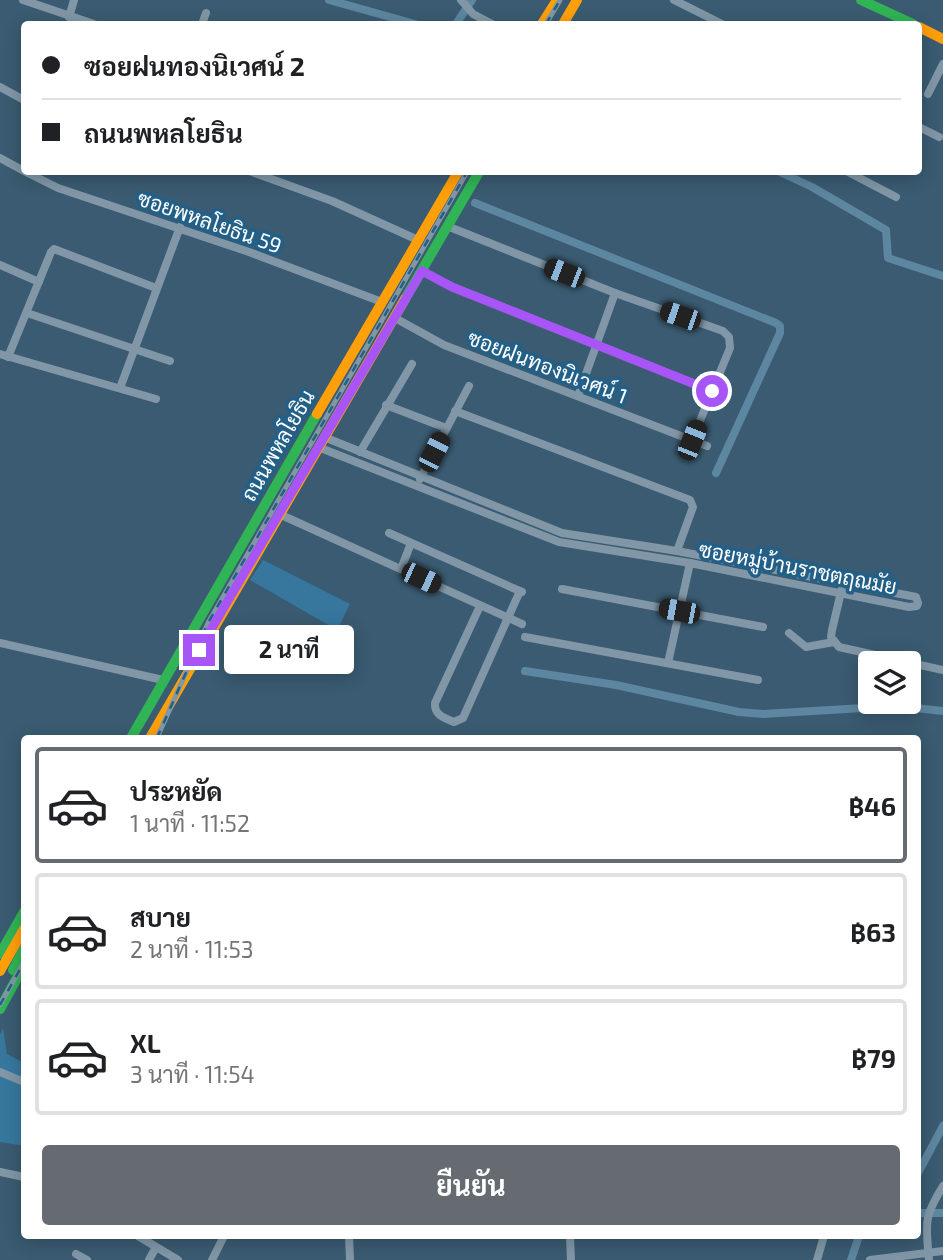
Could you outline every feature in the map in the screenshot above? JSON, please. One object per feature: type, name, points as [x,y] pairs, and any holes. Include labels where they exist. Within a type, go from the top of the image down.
[{"type":"main road","points":[[544,21],[556,0]]},
{"type":"main road","points":[[565,21],[577,0]]},
{"type":"main road","points":[[861,0],[906,21]]},
{"type":"main road","points":[[922,28],[943,38]]},
{"type":"main road","name":"ถนนพหลโยธิน","points":[[133,735],[456,175]]},
{"type":"main road","name":"ถนนพหลโยธิน","points":[[152,735],[477,175]]},
{"type":"main road","points":[[448,188],[465,195]]},
{"type":"main road","points":[[2,947],[21,917]]},
{"type":"main road","points":[[0,971],[21,934]]},
{"type":"main road","points":[[0,992],[21,954]]},
{"type":"main road","points":[[0,1009],[21,970]]},
{"type":"street","points":[[23,0],[83,21]]},
{"type":"street","points":[[69,17],[74,0]]},
{"type":"street","points":[[461,0],[473,14],[486,21]]},
{"type":"street","points":[[674,0],[716,21]]},
{"type":"street","points":[[203,21],[206,13]]},
{"type":"street","points":[[928,94],[939,80],[943,64]]},
{"type":"street","points":[[0,87],[21,98]]},
{"type":"street","points":[[922,128],[939,137]]},
{"type":"street","name":"ซอยพหลโยธิน 59","points":[[0,158],[21,169]]},
{"type":"street","name":"ซอยพหลโยธิน 59","points":[[33,175],[58,188],[180,228],[382,302]]},
{"type":"street","points":[[260,175],[332,201],[418,240]]},
{"type":"street","points":[[854,175],[896,197]]},
{"type":"street","points":[[447,226],[615,293],[723,331],[729,337],[730,348],[692,440]]},
{"type":"street","points":[[120,388],[180,228]]},
{"type":"street","points":[[156,288],[58,249],[51,252],[27,313],[4,356],[156,399]]},
{"type":"street","points":[[0,265],[39,282]]},
{"type":"street","points":[[422,271],[452,287],[712,391]]},
{"type":"street","points":[[578,396],[615,293]]},
{"type":"street","points":[[27,313],[170,360]]},
{"type":"street","name":"ซอยฝนทองนิเวศน์ 1","points":[[395,318],[444,345],[706,446]]},
{"type":"street","points":[[360,452],[412,364]]},
{"type":"street","points":[[417,485],[469,386]]},
{"type":"street","points":[[386,405],[446,428]]},
{"type":"street","points":[[455,411],[690,500],[693,508],[677,551]]},
{"type":"street","name":"ซอยหมู่บ้านราชตฤณมัย","points":[[318,447],[550,539],[624,547],[677,551],[916,597],[918,603],[917,606],[909,607],[690,563],[624,547],[562,533],[324,437]]},
{"type":"street","points":[[279,514],[522,624]]},
{"type":"street","points":[[389,533],[522,592],[463,718],[454,722],[439,715],[435,710],[435,703],[480,606]]},
{"type":"street","points":[[401,569],[411,543]]},
{"type":"street","points":[[668,663],[690,563]]},
{"type":"street","points":[[767,579],[771,568]]},
{"type":"street","points":[[844,582],[832,630],[834,642],[839,647],[943,670]]},
{"type":"street","points":[[562,589],[763,627]]},
{"type":"street","points":[[789,633],[806,647],[834,642]]},
{"type":"street","points":[[525,637],[758,680]]},
{"type":"street","points":[[0,643],[163,680]]},
{"type":"street","points":[[0,1072],[21,1081]]},
{"type":"street","points":[[0,1172],[21,1176]]},
{"type":"street","points":[[929,1256],[927,1214],[943,1186]]},
{"type":"street","points":[[143,1239],[178,1260]]},
{"type":"street","points":[[212,1260],[222,1239]]},
{"type":"street","points":[[349,1239],[350,1260]]},
{"type":"street","points":[[570,1239],[571,1260]]},
{"type":"street","points":[[817,1260],[823,1239]]},
{"type":"street","points":[[149,1260],[156,1247]]},
{"type":"street","points":[[870,1260],[929,1256],[943,1251]]},
{"type":"street","points":[[76,1254],[87,1260]]},
{"type":"shaded area","points":[[263,560],[350,604],[337,630],[250,580]]},
{"type":"shaded area","points":[[3,1028],[7,1054],[21,1061],[21,1146],[0,1142],[0,1035]]},
{"type":"waterway","points":[[329,0],[404,21]]},
{"type":"waterway","points":[[458,21],[472,0]]},
{"type":"waterway","points":[[786,175],[886,230],[888,258],[943,276]]},
{"type":"waterway","points":[[475,203],[780,326],[780,333],[716,473]]},
{"type":"waterway","points":[[525,671],[616,685],[739,712],[763,714],[897,706],[943,711]]},
{"type":"waterway","points":[[921,1167],[943,1126]]},
{"type":"waterway","points":[[921,1213],[943,1213]]},
{"type":"waterway","points":[[851,1260],[858,1239]]},
{"type":"railway","points":[[548,21],[560,0]]},
{"type":"railway","points":[[158,735],[208,623],[465,175]]},
{"type":"railway","points":[[0,1005],[21,967]]},
{"type":"traffic: fast","points":[[861,0],[906,21]]},
{"type":"traffic: fast","points":[[405,299],[477,175]]},
{"type":"traffic: fast","points":[[133,735],[317,414]]},
{"type":"traffic: fast","points":[[0,954],[21,917]]},
{"type":"traffic: fast","points":[[13,970],[21,955]]},
{"type":"traffic: fast","points":[[0,1009],[21,970]]},
{"type":"traffic: slow","points":[[544,21],[557,0]]},
{"type":"traffic: slow","points":[[565,21],[577,0]]},
{"type":"traffic: slow","points":[[922,28],[943,39]]},
{"type":"traffic: slow","points":[[317,414],[456,175]]},
{"type":"traffic: slow","points":[[152,735],[405,299]]},
{"type":"traffic: slow","points":[[0,971],[21,934]]},
{"type":"route","points":[[199,650],[422,271],[452,287],[712,391]]}]
